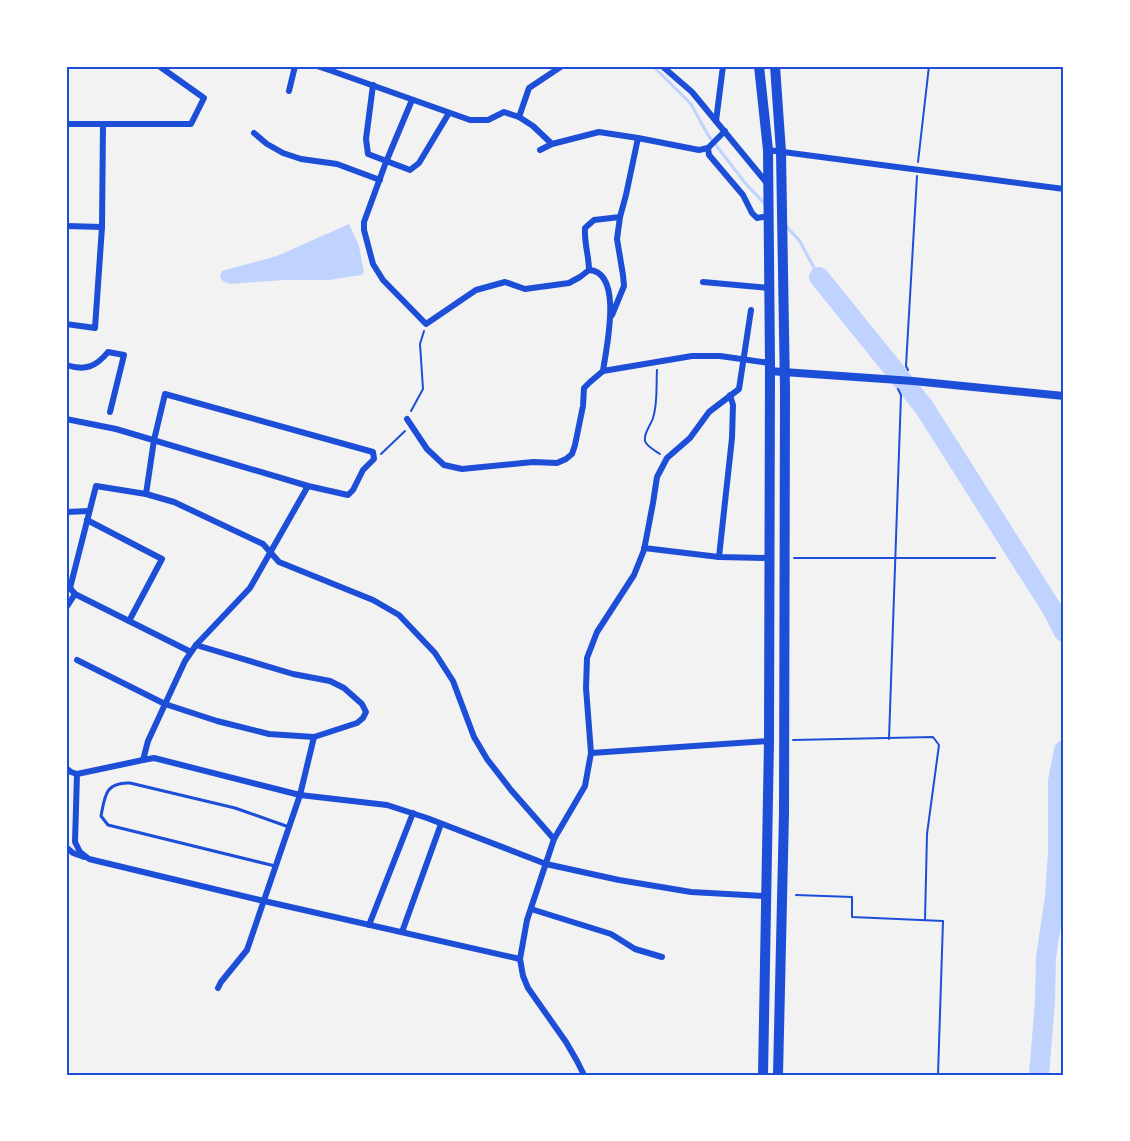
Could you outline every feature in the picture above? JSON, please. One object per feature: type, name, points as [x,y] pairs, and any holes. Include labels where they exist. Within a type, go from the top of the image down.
[{"type":"main road","points":[[759,66],[768,150],[770,288],[769,741],[763,1075]]},
{"type":"main road","points":[[775,66],[781,152],[785,372],[784,741],[778,1075]]},
{"type":"street","points":[[66,124],[191,124],[204,98],[159,66]]},
{"type":"street","points":[[289,91],[295,66]]},
{"type":"street","points":[[317,66],[470,120],[488,120],[504,112],[519,117],[533,126],[552,144]]},
{"type":"street","points":[[327,66],[332,71]]},
{"type":"street","points":[[519,117],[529,88],[562,66]]},
{"type":"street","points":[[662,66],[692,92],[769,184]]},
{"type":"street","points":[[716,121],[723,66]]},
{"type":"street","points":[[373,85],[366,139],[368,154],[386,162],[410,170],[419,163],[449,113]]},
{"type":"street","points":[[412,100],[386,162],[364,222],[364,230],[373,264],[383,280],[426,324],[476,290],[505,282],[525,289],[569,283],[580,278],[589,270],[584,239],[585,228],[594,220],[620,217]]},
{"type":"street","points":[[66,324],[94,327],[102,227],[103,124]]},
{"type":"street","points":[[540,150],[552,144],[598,132],[699,150],[708,148],[724,131]]},
{"type":"street","points":[[255,133],[267,144],[283,153],[301,159],[337,164],[380,180]]},
{"type":"street","points":[[611,318],[624,286],[617,239],[638,138]]},
{"type":"street","points":[[708,148],[709,155],[743,195],[752,213],[757,218],[769,216]]},
{"type":"street","points":[[768,150],[1064,189]]},
{"type":"street","points":[[66,226],[102,227]]},
{"type":"street","points":[[589,270],[601,275],[606,282],[610,302],[611,318],[603,371]]},
{"type":"street","points":[[703,282],[770,288]]},
{"type":"street","points":[[584,1075],[566,1042],[528,988],[523,976],[520,958],[527,920],[554,839],[585,786],[591,753],[586,688],[587,657],[597,632],[634,575],[644,548],[657,477],[667,458],[690,438],[709,412],[739,388],[751,310]]},
{"type":"street","points":[[66,365],[81,369],[101,361],[108,352],[124,355],[110,412]]},
{"type":"street","points":[[409,422],[427,448],[444,465],[462,469],[533,462],[557,463],[572,454],[583,406],[584,388],[603,371],[693,356],[744,359],[785,372],[914,381],[1064,396]]},
{"type":"street","points":[[66,419],[116,429],[154,440],[308,486],[348,495],[363,470],[374,459],[372,452],[165,394],[154,440],[146,494]]},
{"type":"street","points":[[719,557],[732,438],[733,405],[730,395]]},
{"type":"street","points":[[66,608],[96,486],[146,494],[174,502],[253,539],[263,544],[279,562],[373,600],[399,615],[435,653],[453,681],[474,737],[488,759],[511,790],[554,839]]},
{"type":"street","points":[[143,760],[148,741],[185,661],[196,645],[250,588],[308,486]]},
{"type":"street","points":[[66,512],[89,511]]},
{"type":"street","points":[[87,520],[162,559],[129,621]]},
{"type":"street","points":[[644,548],[719,557],[769,558]]},
{"type":"street","points":[[70,590],[191,652]]},
{"type":"street","points":[[77,660],[165,704],[217,721],[269,734],[314,737],[357,723],[366,712],[362,704],[344,688],[330,681],[293,674],[196,645]]},
{"type":"street","points":[[218,988],[247,950],[300,795],[314,737]]},
{"type":"street","points":[[591,753],[769,741]]},
{"type":"street","points":[[66,768],[76,774],[154,758],[300,795],[387,805],[546,864],[619,880],[691,892],[766,896]]},
{"type":"street","points":[[76,774],[75,842],[80,852],[89,859]]},
{"type":"street","points":[[369,925],[413,813]]},
{"type":"street","points":[[402,932],[441,824]]},
{"type":"street","points":[[66,848],[89,859],[520,958]]},
{"type":"street","points":[[531,909],[611,934],[635,949],[662,957]]},
{"type":"lane","points":[[275,866],[108,825],[101,816],[105,796],[112,786],[130,783],[235,808],[289,827]]},
{"type":"path","points":[[914,381],[906,366],[918,170],[928,66]]},
{"type":"path","points":[[374,459],[385,451],[409,422],[423,389],[420,344],[426,324]]},
{"type":"path","points":[[657,361],[656,403],[645,441],[647,445],[667,458]]},
{"type":"path","points":[[889,739],[901,395],[895,380]]},
{"type":"path","points":[[785,558],[995,558]]},
{"type":"path","points":[[784,741],[933,737],[939,745],[927,834],[925,920]]},
{"type":"path","points":[[796,895],[852,897],[852,917],[944,921],[938,1075]]},
{"type":"water","points":[[349,224],[359,246],[364,273],[361,275],[329,280],[284,280],[230,284],[221,279],[222,271],[277,256]]},
{"type":"waterway","points":[[653,66],[691,104],[708,135],[746,184],[765,204]]},
{"type":"waterway","points":[[786,226],[799,240],[819,277]]},
{"type":"waterway","points":[[819,277],[924,407],[1052,609],[1064,632]]},
{"type":"waterway","points":[[1039,1075],[1046,957],[1055,897],[1058,853],[1058,781],[1064,750]]}]
